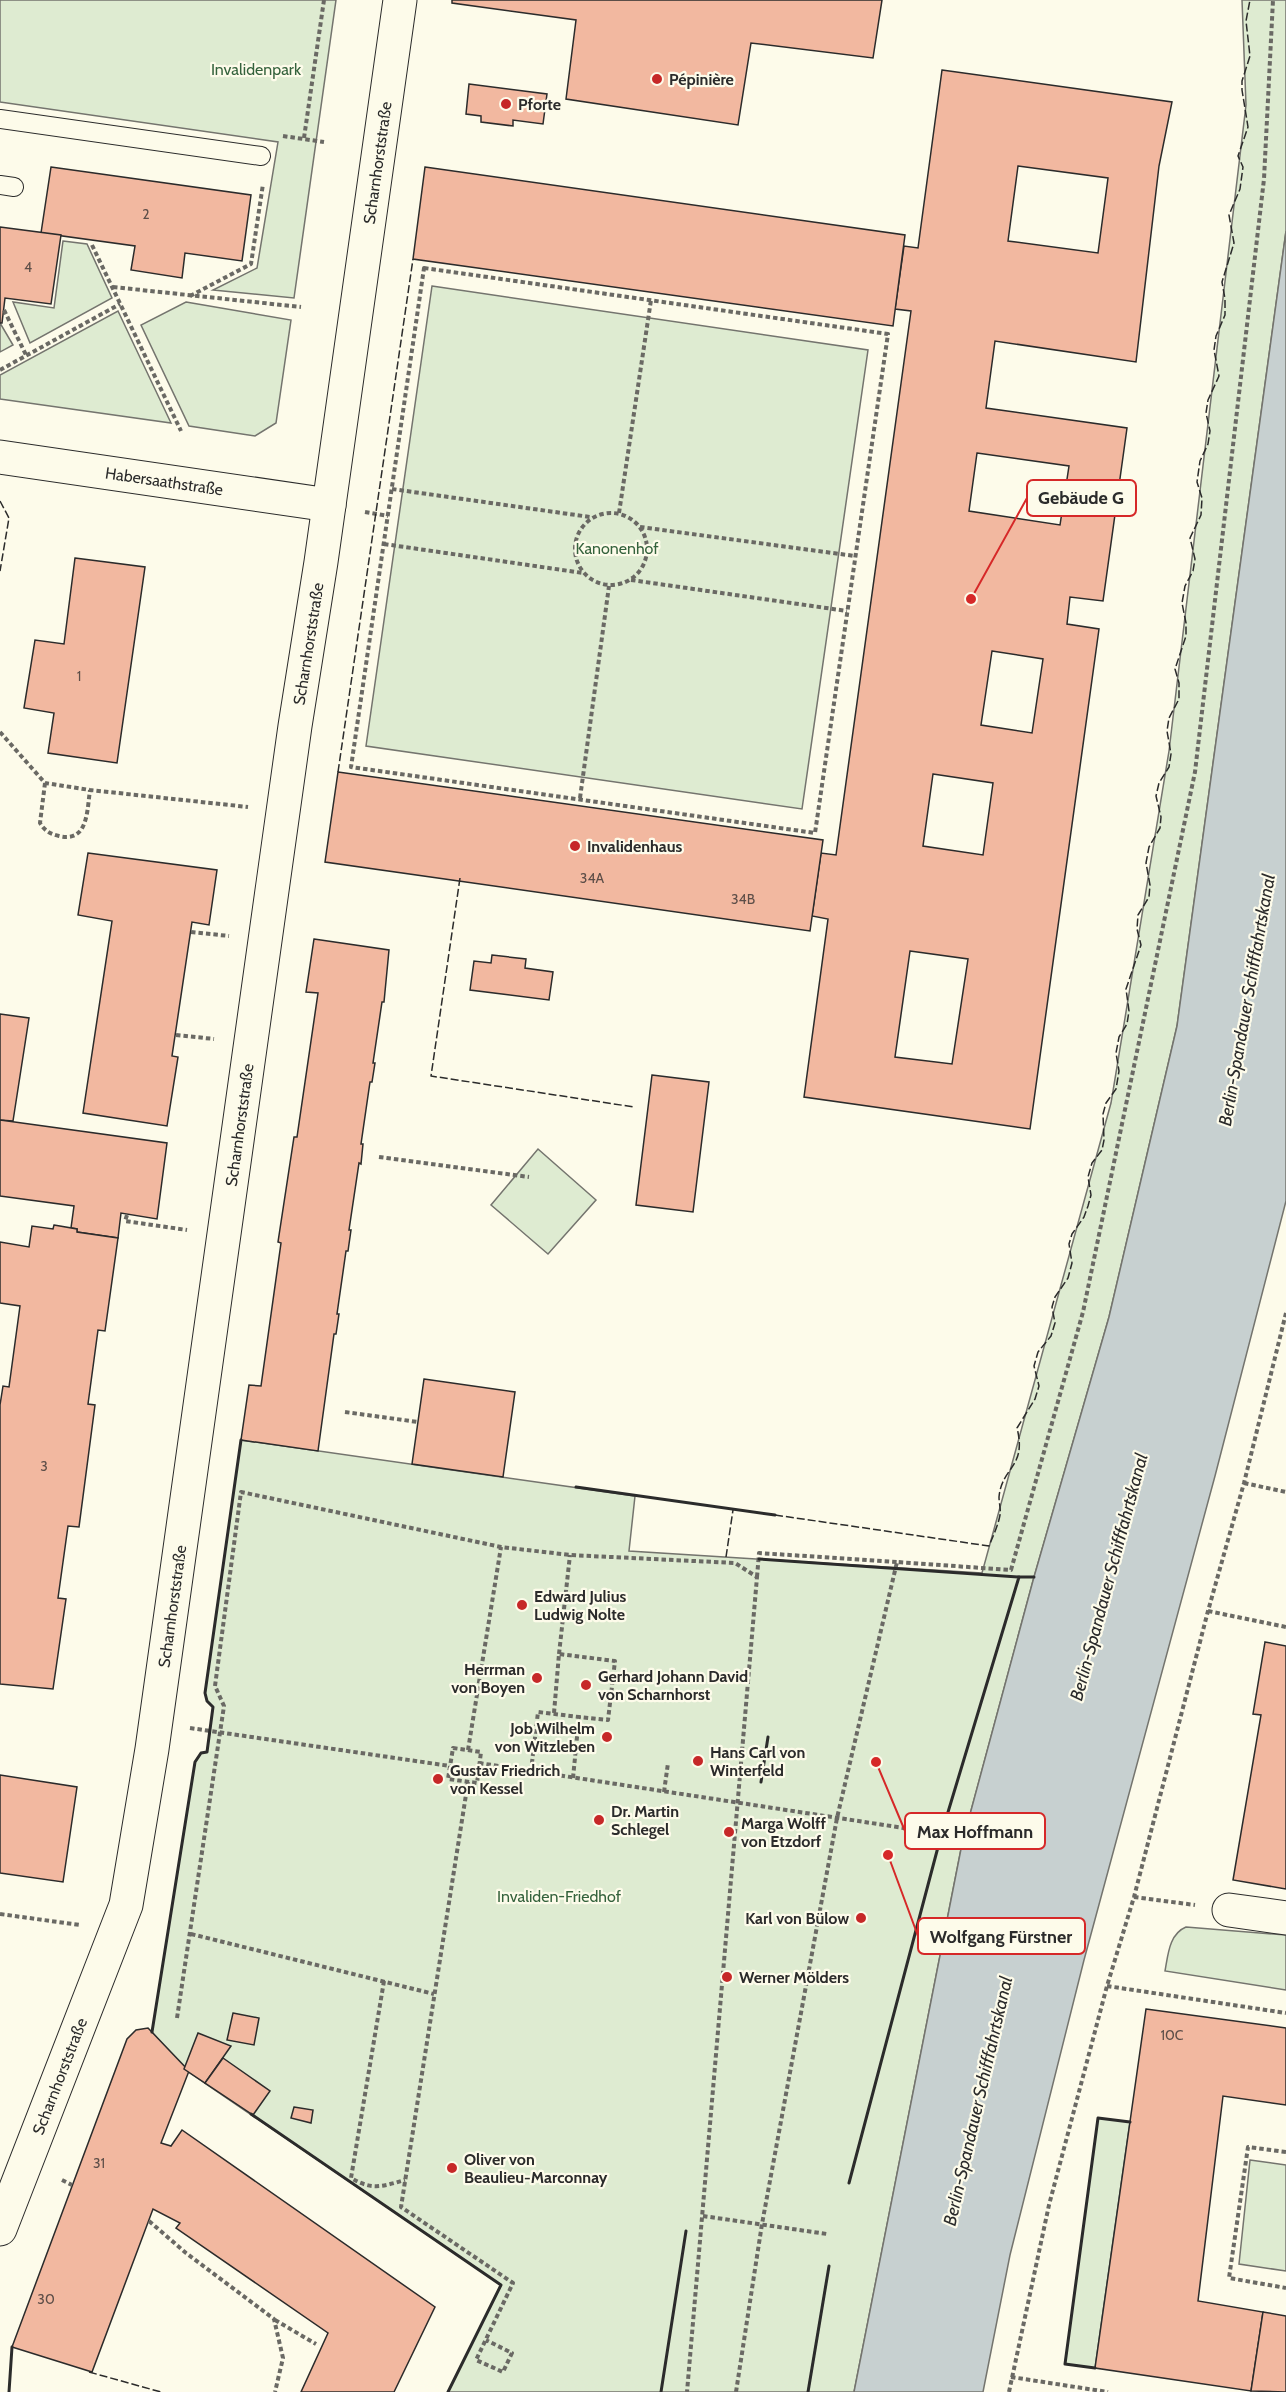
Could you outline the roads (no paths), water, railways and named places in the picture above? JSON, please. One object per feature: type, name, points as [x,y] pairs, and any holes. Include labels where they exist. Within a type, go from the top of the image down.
[{"type":"street","name":"Scharnhorststraße","points":[[0,2229],[126,1905],[152,1749],[295,726],[400,0]]},
{"type":"street","name":"Habersaathstraße","points":[[0,457],[328,505]]},
{"type":"street","points":[[1229,1910],[1286,1918]]},
{"type":"lane","points":[[0,119],[261,156]]},
{"type":"water","name":"Berlin-Spandauer Schifffahrtskanal","points":[[1286,231],[1286,1201],[1215,1476],[1084,1960],[1010,2255],[983,2392],[854,2392],[962,1844],[1034,1577],[1109,1317],[1177,1026]]},
{"type":"place","name":"Pépinière","points":[[657,79]]},
{"type":"place","name":"Pforte","points":[[506,104]]},
{"type":"place","name":"Gebäude G","points":[[971,599]]},
{"type":"place","name":"Invalidenhaus","points":[[575,846]]},
{"type":"place","name":"Edward Julius Ludwig Nolte","points":[[522,1605]]},
{"type":"place","name":"Herrman von Boyen","points":[[537,1678]]},
{"type":"place","name":"Gerhard Johann David von Scharnhorst","points":[[586,1685]]},
{"type":"place","name":"Job Wilhelm von Witzleben","points":[[607,1737]]},
{"type":"place","name":"Hans Carl von Winterfeld","points":[[698,1761]]},
{"type":"place","name":"Max Hoffmann","points":[[876,1762]]},
{"type":"place","name":"Gustav Friedrich von Kessel","points":[[438,1779]]},
{"type":"place","name":"Dr. Martin Schlegel","points":[[599,1820]]},
{"type":"place","name":"Marga Wolff von Etzdorf","points":[[729,1832]]},
{"type":"place","name":"Wolfgang Fürstner","points":[[888,1855]]},
{"type":"place","name":"Karl von Bülow","points":[[861,1918]]},
{"type":"place","name":"Werner Mölders","points":[[727,1977]]},
{"type":"place","name":"Oliver von Beaulieu-Marconnay","points":[[452,2168]]},
{"type":"park label","name":"Invalidenpark","points":[[256,69]]},
{"type":"park label","name":"Kanonenhof","points":[[617,548]]},
{"type":"park label","name":"Invaliden-Friedhof","points":[[559,1896]]}]
